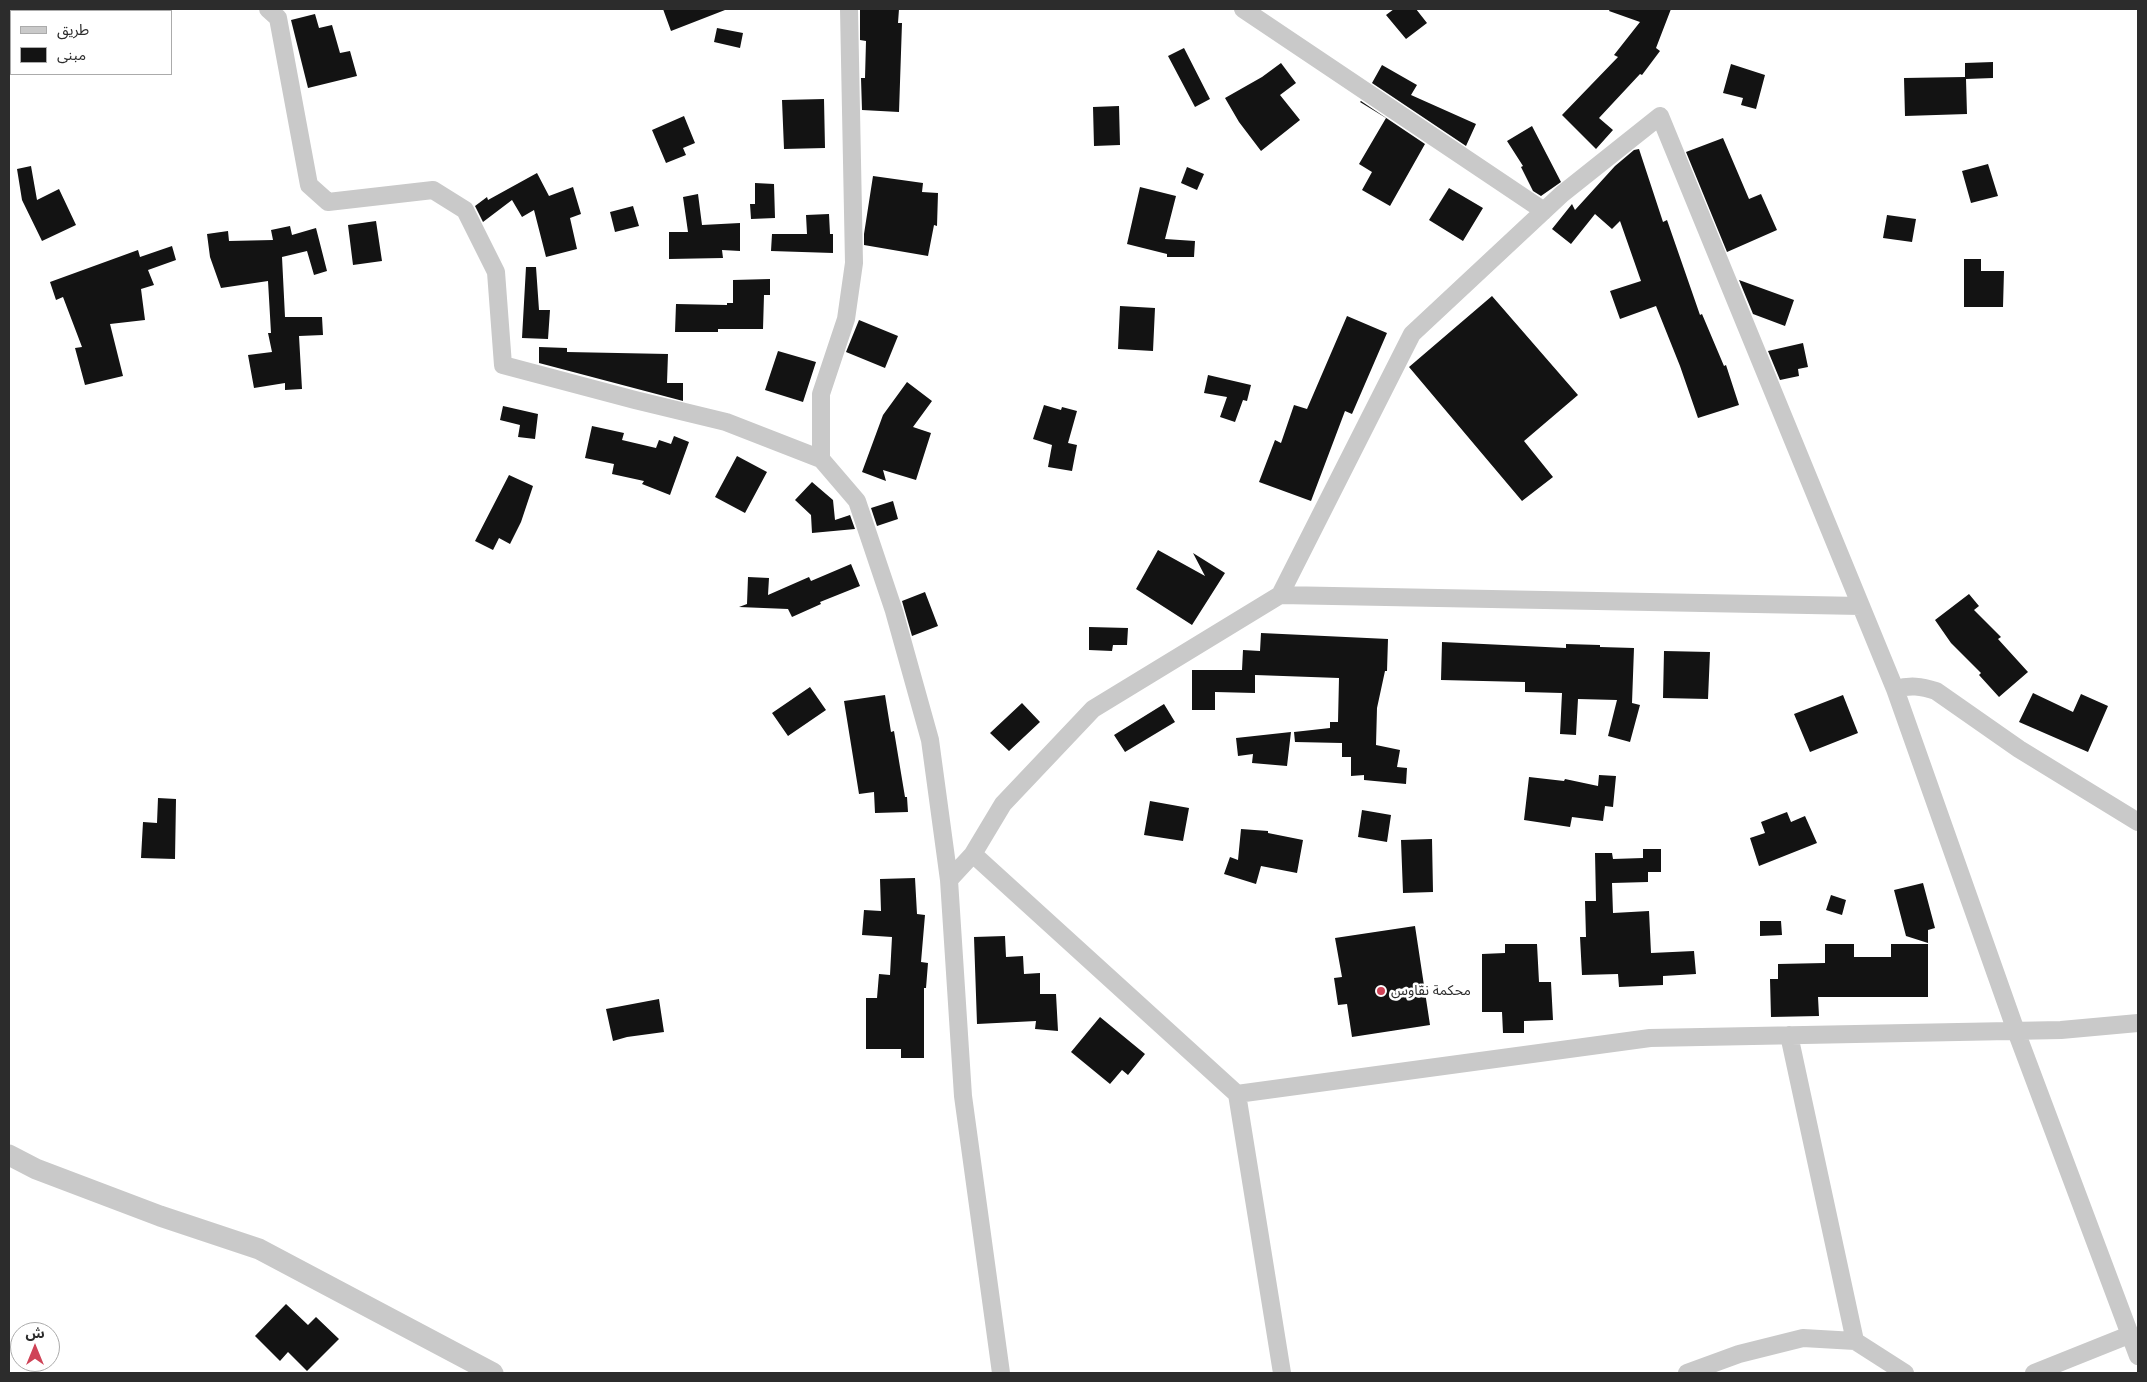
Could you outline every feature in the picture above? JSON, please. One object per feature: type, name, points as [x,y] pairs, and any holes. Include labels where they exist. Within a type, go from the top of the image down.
[{"type":"street","points":[[268,9],[278,18],[309,185],[328,202],[433,190],[466,210],[496,272],[503,365],[726,422],[821,459],[857,501],[894,611],[930,740],[949,880],[963,1096],[1001,1373]]},
{"type":"street","points":[[821,459],[821,394],[846,318],[854,263],[849,9]]},
{"type":"street","points":[[1243,9],[1544,211]]},
{"type":"street","points":[[949,880],[973,854],[1003,804],[1093,709],[1280,595],[1412,334],[1544,211],[1660,116],[1895,689],[2016,1031],[2138,1356]]},
{"type":"street","points":[[1280,595],[1861,606]]},
{"type":"street","points":[[1895,689],[1922,686],[1936,691],[2019,749],[2138,822]]},
{"type":"street","points":[[973,854],[1237,1094],[1282,1373]]},
{"type":"street","points":[[1237,1094],[1650,1038],[2061,1030],[2138,1023]]},
{"type":"street","points":[[1789,1035],[1855,1341]]},
{"type":"street","points":[[9,1155],[36,1169],[160,1216],[259,1249],[493,1373]]},
{"type":"street","points":[[2034,1373],[2129,1335]]},
{"type":"street","points":[[1687,1373],[1739,1354],[1803,1338],[1855,1341],[1905,1373]]},
{"type":"building","points":[[663,9],[725,9],[725,10],[671,31]]},
{"type":"building","points":[[860,9],[899,9],[898,23],[902,23],[899,112],[862,110],[861,78],[865,78],[866,41],[860,40]]},
{"type":"building","points":[[1394,9],[1416,9],[1427,23],[1406,39],[1386,15]]},
{"type":"building","points":[[1610,9],[1671,9],[1656,48],[1660,51],[1642,75],[1640,74],[1599,118],[1613,130],[1596,149],[1562,115],[1618,57],[1614,55],[1640,22],[1609,11]]},
{"type":"building","points":[[315,14],[319,28],[332,25],[340,53],[350,51],[357,76],[308,88],[291,20]]},
{"type":"building","points":[[717,28],[743,33],[740,48],[714,42]]},
{"type":"building","points":[[1184,48],[1210,99],[1195,107],[1168,56]]},
{"type":"building","points":[[1993,62],[1993,78],[1966,79],[1967,114],[1905,116],[1904,78],[1965,77],[1965,63]]},
{"type":"building","points":[[1281,63],[1296,83],[1280,95],[1300,120],[1261,151],[1239,122],[1225,98],[1262,77]]},
{"type":"building","points":[[1731,64],[1765,75],[1756,109],[1741,105],[1743,98],[1723,93]]},
{"type":"building","points":[[1382,65],[1417,85],[1411,95],[1476,124],[1466,146],[1372,83]]},
{"type":"building","points":[[824,99],[825,148],[784,149],[782,100]]},
{"type":"building","points":[[1361,101],[1425,144],[1390,206],[1362,190],[1372,172],[1359,164],[1386,118]]},
{"type":"building","points":[[1119,106],[1120,145],[1094,146],[1093,107]]},
{"type":"building","points":[[684,116],[695,143],[683,148],[686,155],[666,163],[652,130]]},
{"type":"building","points":[[1532,126],[1561,182],[1541,196],[1533,191],[1521,167],[1523,166],[1507,141]]},
{"type":"building","points":[[1723,138],[1749,199],[1761,194],[1777,230],[1727,252],[1686,152]]},
{"type":"building","points":[[1639,149],[1663,222],[1667,220],[1700,315],[1702,314],[1724,366],[1726,365],[1739,405],[1698,418],[1656,306],[1620,319],[1610,291],[1641,281],[1620,221],[1612,229],[1595,214],[1571,244],[1552,229],[1572,204],[1575,210],[1615,166],[1634,150]]},
{"type":"building","points":[[1988,164],[1998,196],[1971,203],[1962,171]]},
{"type":"building","points":[[31,166],[37,200],[59,189],[76,225],[42,241],[22,200],[17,169]]},
{"type":"building","points":[[1187,167],[1204,174],[1197,190],[1181,183]]},
{"type":"building","points":[[537,173],[549,196],[573,187],[581,214],[570,218],[577,249],[546,257],[534,210],[522,217],[512,200],[483,222],[475,206],[487,197],[488,200]]},
{"type":"building","points":[[873,176],[923,183],[922,192],[938,193],[937,226],[934,225],[928,256],[864,245]]},
{"type":"building","points":[[755,183],[774,184],[775,218],[751,219],[750,204],[755,204]]},
{"type":"building","points":[[1140,187],[1176,196],[1165,239],[1195,241],[1194,257],[1167,257],[1167,254],[1127,244]]},
{"type":"building","points":[[1449,188],[1483,208],[1463,241],[1429,220]]},
{"type":"building","points":[[698,194],[702,225],[740,223],[740,251],[722,250],[723,258],[669,259],[669,232],[688,232],[683,197]]},
{"type":"building","points":[[633,206],[639,226],[615,232],[610,212]]},
{"type":"building","points":[[829,214],[830,234],[833,234],[833,253],[771,251],[772,234],[807,234],[806,215]]},
{"type":"building","points":[[1887,215],[1916,219],[1912,242],[1883,238]]},
{"type":"building","points":[[376,221],[382,261],[353,265],[348,225]]},
{"type":"building","points":[[290,226],[292,235],[316,228],[327,271],[314,275],[307,251],[282,257],[285,317],[322,317],[323,335],[299,336],[302,389],[285,390],[285,383],[254,388],[248,355],[272,352],[268,333],[271,333],[268,281],[221,288],[210,257],[207,234],[228,231],[229,241],[273,240],[271,230]]},
{"type":"building","points":[[172,246],[176,260],[148,270],[154,285],[141,289],[145,320],[110,324],[123,376],[85,385],[75,348],[82,347],[63,297],[56,300],[50,282],[138,250],[140,257]]},
{"type":"building","points":[[1964,259],[1981,259],[1981,271],[2004,271],[2003,307],[1964,307]]},
{"type":"building","points":[[526,267],[536,267],[539,310],[550,310],[548,339],[522,338]]},
{"type":"building","points":[[770,279],[770,295],[764,295],[763,329],[718,329],[718,332],[675,332],[676,304],[727,305],[727,303],[733,303],[733,280]]},
{"type":"building","points":[[1739,280],[1794,300],[1785,326],[1753,314]]},
{"type":"building","points":[[1492,296],[1578,395],[1524,441],[1553,477],[1522,501],[1409,367]]},
{"type":"building","points":[[1120,306],[1155,308],[1153,351],[1118,349]]},
{"type":"building","points":[[1347,316],[1387,333],[1352,414],[1345,411],[1311,501],[1259,482],[1275,440],[1281,443],[1294,405],[1307,409]]},
{"type":"building","points":[[859,320],[898,336],[885,368],[846,352]]},
{"type":"building","points":[[1803,343],[1808,367],[1798,369],[1799,376],[1780,380],[1768,351]]},
{"type":"building","points":[[539,347],[567,348],[567,352],[668,354],[667,383],[683,383],[683,401],[539,363]]},
{"type":"building","points":[[778,351],[816,362],[803,402],[765,390]]},
{"type":"building","points":[[1208,375],[1251,385],[1247,401],[1243,400],[1235,422],[1220,417],[1227,397],[1204,393]]},
{"type":"building","points":[[907,382],[932,401],[913,427],[931,433],[916,480],[883,470],[886,481],[862,472],[883,415]]},
{"type":"building","points":[[1044,405],[1061,410],[1062,407],[1077,411],[1068,443],[1077,445],[1072,471],[1048,467],[1052,445],[1033,439]]},
{"type":"building","points":[[503,406],[538,414],[535,439],[518,437],[520,425],[500,420]]},
{"type":"building","points":[[592,426],[624,433],[622,440],[656,448],[659,440],[671,444],[674,436],[689,442],[670,495],[642,484],[644,481],[612,474],[614,464],[585,458]]},
{"type":"building","points":[[737,456],[767,472],[745,513],[715,497]]},
{"type":"building","points":[[509,475],[533,486],[521,522],[510,544],[499,538],[493,550],[475,541]]},
{"type":"building","points":[[812,482],[833,500],[835,520],[850,515],[855,529],[812,533],[811,515],[795,500]]},
{"type":"building","points":[[893,501],[898,519],[877,526],[871,508]]},
{"type":"building","points":[[1158,550],[1205,576],[1193,553],[1225,573],[1192,625],[1136,589]]},
{"type":"building","points":[[851,564],[860,586],[820,602],[821,604],[792,617],[788,609],[739,607],[747,604],[748,577],[769,578],[768,595],[809,577],[811,581]]},
{"type":"building","points":[[925,592],[938,626],[912,636],[902,601]]},
{"type":"building","points":[[1969,594],[1979,606],[1974,610],[2001,637],[1998,639],[2028,672],[1999,697],[1979,675],[1981,673],[1951,643],[1935,620]]},
{"type":"building","points":[[1089,627],[1128,628],[1127,645],[1113,645],[1112,651],[1089,650]]},
{"type":"building","points":[[1261,633],[1388,639],[1387,671],[1385,671],[1377,708],[1376,745],[1400,750],[1397,767],[1407,768],[1406,784],[1364,780],[1364,775],[1351,776],[1351,757],[1342,757],[1342,743],[1295,742],[1294,732],[1330,728],[1330,722],[1338,722],[1339,678],[1255,675],[1255,693],[1215,692],[1215,710],[1192,710],[1192,670],[1242,670],[1243,650],[1260,651]]},
{"type":"building","points":[[1442,642],[1566,648],[1566,644],[1634,648],[1632,703],[1640,705],[1630,742],[1608,736],[1617,700],[1578,699],[1576,735],[1560,734],[1562,693],[1525,692],[1525,682],[1441,680]]},
{"type":"building","points":[[1664,651],[1710,652],[1708,699],[1663,698]]},
{"type":"building","points":[[810,687],[826,710],[788,736],[772,713]]},
{"type":"building","points":[[2033,693],[2073,712],[2081,694],[2108,706],[2088,752],[2019,722]]},
{"type":"building","points":[[885,695],[891,732],[894,731],[905,797],[907,797],[908,812],[875,813],[874,792],[859,794],[844,701]]},
{"type":"building","points":[[1843,695],[1858,733],[1810,752],[1794,714]]},
{"type":"building","points":[[1022,703],[1040,722],[1009,751],[990,733]]},
{"type":"building","points":[[1164,704],[1175,722],[1125,752],[1114,735]]},
{"type":"building","points":[[1291,732],[1287,766],[1252,763],[1253,754],[1238,756],[1236,738]]},
{"type":"building","points":[[1599,775],[1616,776],[1613,807],[1605,806],[1603,821],[1572,817],[1570,827],[1524,820],[1529,777],[1564,781],[1565,779],[1598,786]]},
{"type":"building","points":[[158,798],[176,799],[175,859],[141,858],[143,822],[157,823]]},
{"type":"building","points":[[1150,801],[1189,808],[1183,841],[1144,835]]},
{"type":"building","points":[[1362,810],[1391,815],[1387,842],[1358,837]]},
{"type":"building","points":[[1787,812],[1791,822],[1805,816],[1817,843],[1759,866],[1750,838],[1765,833],[1761,822]]},
{"type":"building","points":[[1241,829],[1268,831],[1268,833],[1303,840],[1297,873],[1261,866],[1256,884],[1224,874],[1230,857],[1238,860]]},
{"type":"building","points":[[1432,839],[1433,892],[1403,893],[1401,840]]},
{"type":"building","points":[[1643,849],[1661,849],[1661,872],[1648,872],[1648,882],[1612,883],[1613,913],[1649,911],[1651,953],[1694,951],[1696,974],[1663,976],[1663,985],[1619,987],[1618,974],[1582,975],[1580,937],[1586,937],[1585,901],[1596,901],[1595,853],[1612,853],[1613,859],[1643,858]]},
{"type":"building","points":[[915,878],[917,914],[925,915],[921,962],[928,963],[926,988],[924,988],[924,1058],[901,1058],[901,1049],[866,1049],[866,998],[877,998],[879,974],[890,975],[892,937],[862,935],[864,910],[881,911],[880,879]]},
{"type":"building","points":[[1923,883],[1935,928],[1928,930],[1928,943],[1906,936],[1894,890]]},
{"type":"building","points":[[1831,895],[1846,900],[1842,915],[1826,910]]},
{"type":"building","points":[[1760,921],[1781,921],[1782,935],[1760,936]]},
{"type":"building","name":"محكمة نقاوس","points":[[1415,926],[1430,1025],[1352,1037],[1347,1004],[1338,1005],[1334,978],[1342,977],[1335,938]]},
{"type":"building","points":[[1005,936],[1006,957],[1023,956],[1024,974],[1040,973],[1040,994],[1056,994],[1058,1031],[1035,1029],[1036,1021],[977,1024],[974,937]]},
{"type":"building","points":[[1505,944],[1537,944],[1539,982],[1551,982],[1553,1020],[1524,1021],[1524,1033],[1503,1033],[1502,1012],[1482,1012],[1482,954],[1505,953]]},
{"type":"building","points":[[1825,944],[1854,944],[1854,957],[1891,957],[1891,944],[1928,944],[1928,997],[1818,997],[1819,1016],[1771,1017],[1770,979],[1778,979],[1778,964],[1825,963]]},
{"type":"building","points":[[659,999],[664,1032],[627,1037],[613,1041],[606,1009]]},
{"type":"building","points":[[1100,1017],[1145,1054],[1128,1075],[1122,1070],[1110,1084],[1071,1052]]},
{"type":"building","points":[[286,1304],[308,1325],[316,1317],[339,1339],[307,1371],[288,1352],[280,1361],[255,1336]]},
{"type":"place","name":"محكمة نقاوس","points":[[1381,991]]}]
